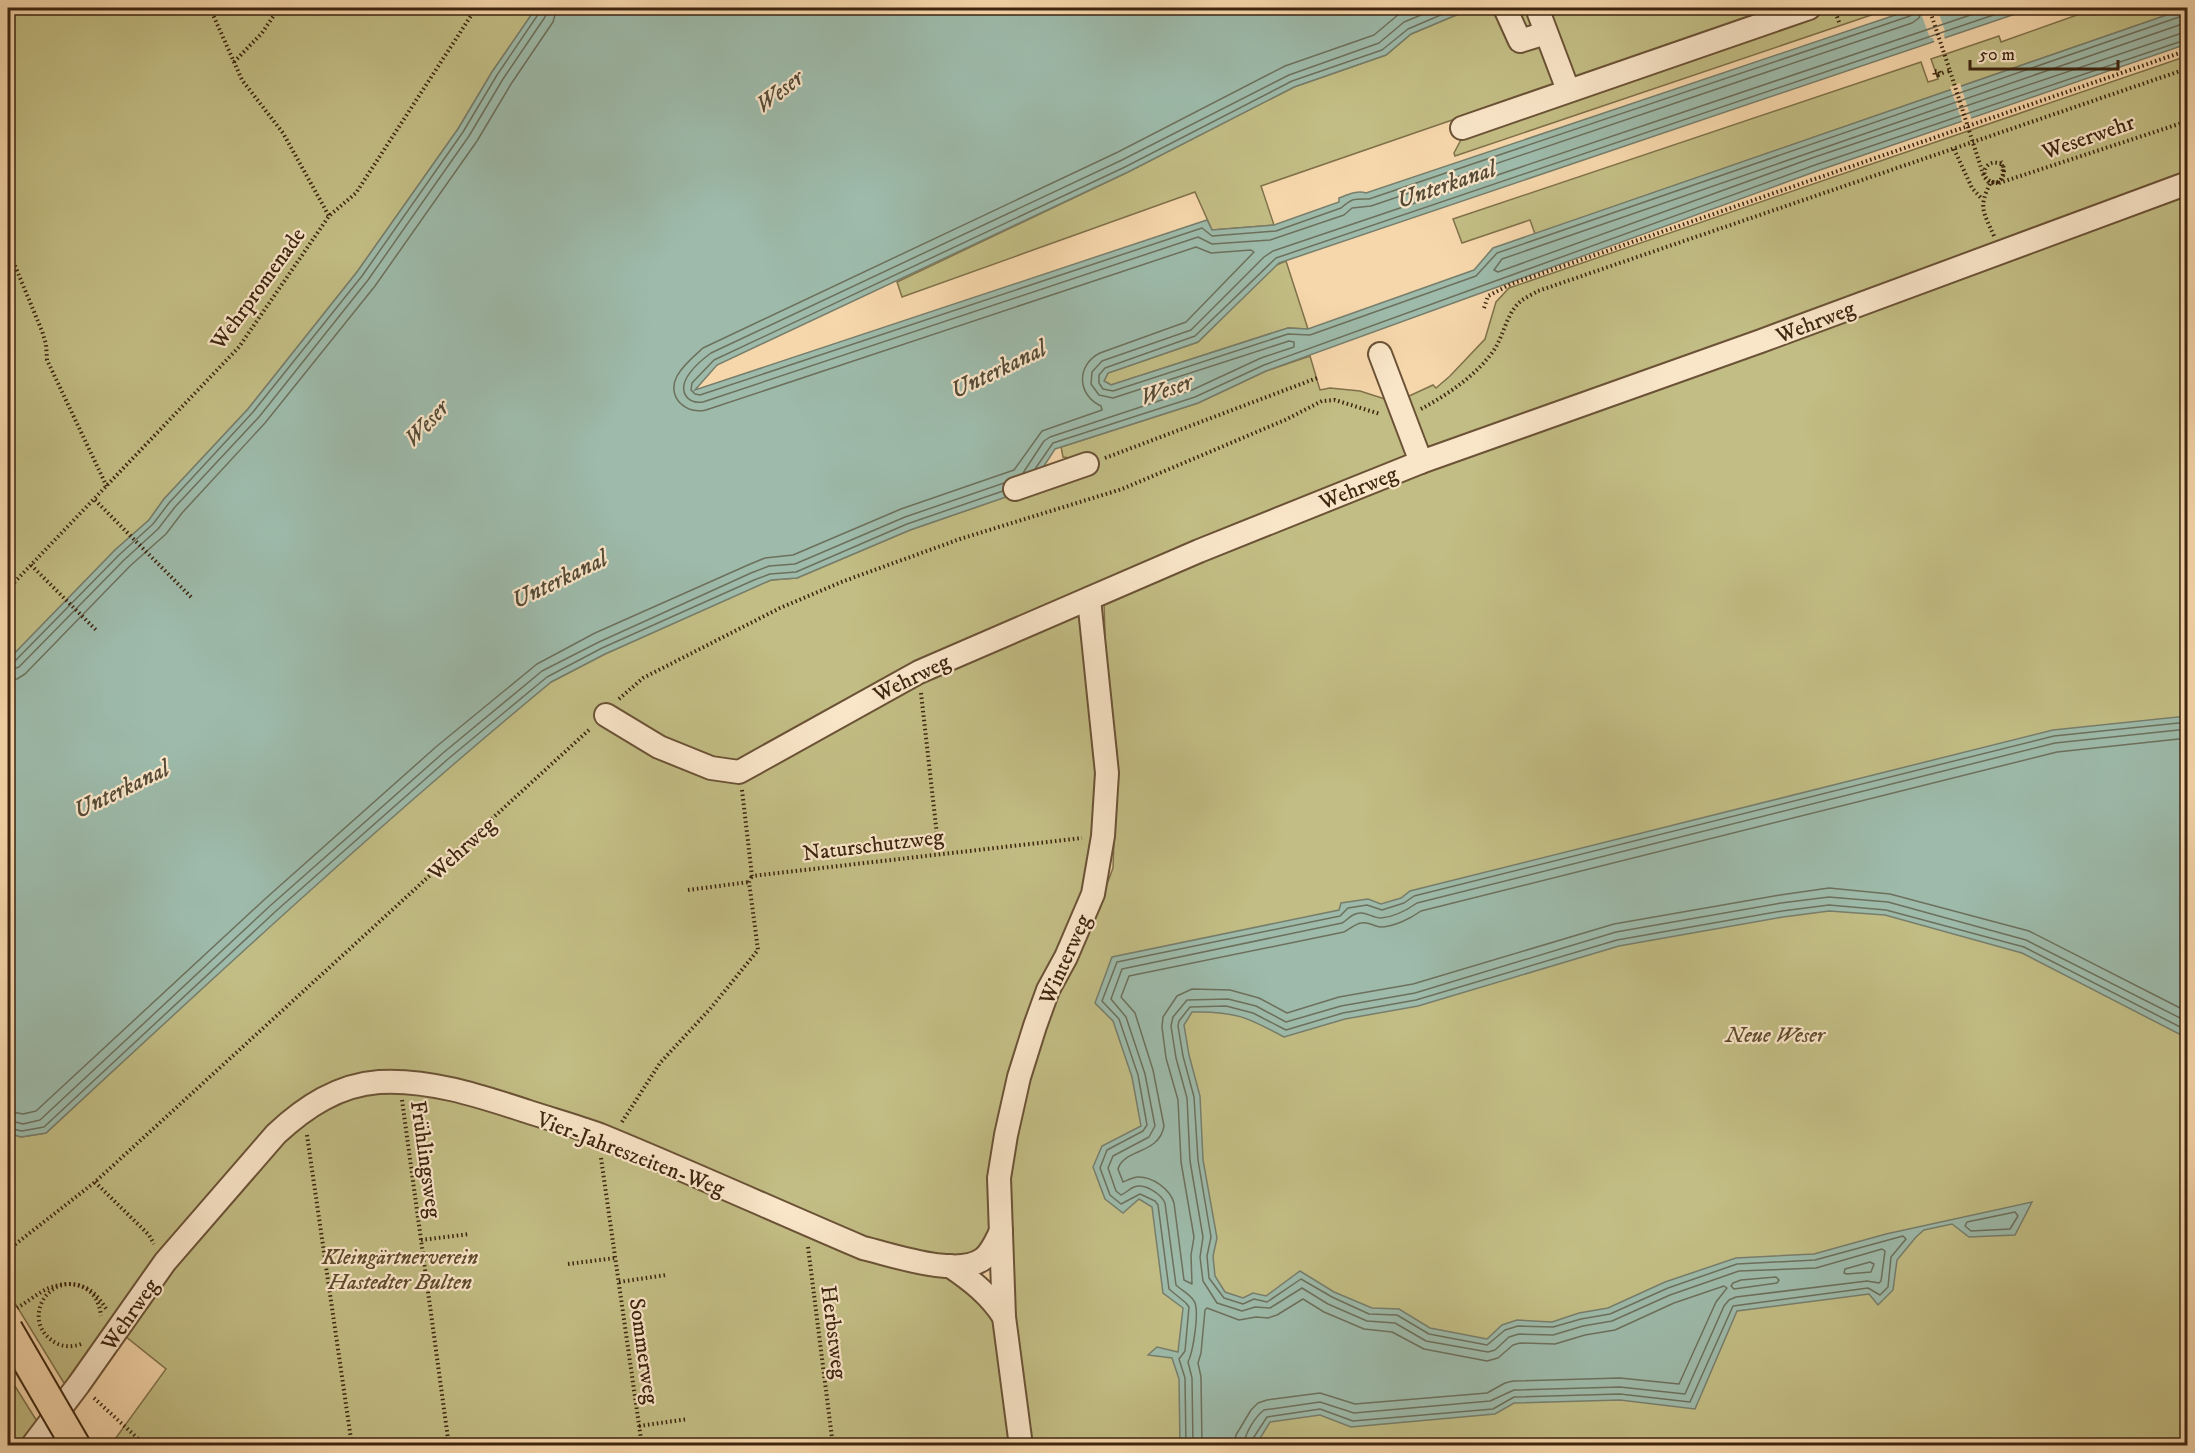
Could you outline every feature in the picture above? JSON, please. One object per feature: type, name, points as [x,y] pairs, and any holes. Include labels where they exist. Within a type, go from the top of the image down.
[{"type":"main road","points":[[12,1319],[76,1446]]},
{"type":"street","points":[[1505,8],[1520,41],[1546,33]]},
{"type":"street","points":[[1537,8],[1568,90]]},
{"type":"street","points":[[1462,128],[1809,8]]},
{"type":"street","name":"Wehrweg","points":[[739,771],[919,672],[1199,551],[1421,462],[1761,341],[2187,183]]},
{"type":"street","points":[[1380,354],[1421,462]]},
{"type":"street","points":[[1015,489],[1087,464]]},
{"type":"street","name":"Winterweg","points":[[1021,1446],[1004,1317],[999,1178],[1018,1077],[1045,999],[1093,894],[1103,836],[1107,773],[1089,598]]},
{"type":"street","points":[[606,715],[659,747],[711,768],[739,771]]},
{"type":"street","name":"Vier-Jahreszeiten-Weg","points":[[165,1262],[276,1134],[304,1110],[317,1101],[352,1087],[377,1082],[400,1082],[481,1097],[604,1137],[863,1248],[950,1266],[967,1266],[982,1259],[991,1250],[1001,1231]]},
{"type":"street","name":"Wehrweg","points":[[32,1446],[79,1384],[110,1326],[165,1262]]},
{"type":"street","name":"Winterweg","points":[[950,1266],[981,1288],[994,1301],[1004,1317]]},
{"type":"path","points":[[210,8],[242,80],[283,133],[329,216]]},
{"type":"path","points":[[233,62],[261,33],[279,8]]},
{"type":"path","name":"Wehrpromenade","points":[[8,589],[239,347],[329,216],[356,194],[476,8]]},
{"type":"path","points":[[1834,8],[1840,25]]},
{"type":"path","points":[[1929,8],[1947,72],[1983,177],[1989,183],[1999,183],[2007,173],[2001,161],[1993,160],[1988,161],[1982,172]]},
{"type":"path","points":[[1484,308],[1488,296],[1511,284],[2187,50]]},
{"type":"path","points":[[1938,76],[1940,74],[1936,70],[1935,76],[1938,75],[1947,72]]},
{"type":"path","points":[[1404,418],[1439,399],[1475,372],[1494,350],[1512,312],[1521,301],[1538,291],[2187,70]]},
{"type":"path","name":"Weserwehr","points":[[1999,183],[2187,121]]},
{"type":"path","points":[[1954,149],[1972,188],[1982,198],[1984,212],[2000,251]]},
{"type":"path","points":[[1982,198],[1991,182],[1998,182],[2003,178],[2005,172],[2003,165],[1998,162],[1991,162],[1984,171],[1986,178],[1990,181],[1998,181],[2005,172],[2003,166],[2001,161]]},
{"type":"path","points":[[8,249],[46,344],[47,360],[107,487]]},
{"type":"path","points":[[1087,464],[1317,378]]},
{"type":"path","name":"Wehrweg","points":[[165,1262],[149,1235],[95,1182],[606,715],[643,678],[780,608],[844,581],[960,539],[1122,489],[1285,420],[1322,401],[1335,400],[1392,417],[1404,418]]},
{"type":"path","points":[[95,500],[192,598]]},
{"type":"path","points":[[32,565],[97,631]]},
{"type":"path","points":[[919,672],[939,853]]},
{"type":"path","points":[[604,1137],[660,1063],[710,1009],[758,950],[749,882],[752,876],[739,771]]},
{"type":"path","name":"Naturschutzweg","points":[[752,876],[1103,836]]},
{"type":"path","points":[[688,890],[749,882]]},
{"type":"path","name":"Frühlingsweg","points":[[400,1082],[449,1446]]},
{"type":"path","points":[[304,1110],[352,1446]]},
{"type":"path","name":"Sommerweg","points":[[604,1137],[615,1258],[642,1446]]},
{"type":"path","points":[[8,1250],[95,1182]]},
{"type":"path","name":"Herbstweg","points":[[805,1223],[833,1446]]},
{"type":"path","name":"Frühlingsweg","points":[[421,1240],[470,1234]]},
{"type":"path","points":[[568,1264],[615,1258]]},
{"type":"path","name":"Sommerweg","points":[[619,1282],[666,1275]]},
{"type":"path","points":[[12,1319],[49,1288],[66,1284],[77,1285],[90,1291],[110,1326]]},
{"type":"path","points":[[87,1342],[76,1346],[62,1346],[50,1340],[42,1330],[38,1317],[40,1305],[55,1287],[66,1284],[90,1290],[110,1326]]},
{"type":"path","points":[[79,1384],[146,1446]]},
{"type":"path","name":"Sommerweg","points":[[639,1426],[688,1419]]},
{"type":"green space","points":[[8,8],[536,8],[492,72],[458,129],[357,272],[248,409],[164,499],[149,520],[115,550],[8,660]]},
{"type":"green space","points":[[1473,8],[1486,8],[1502,21],[1525,13],[1526,8],[1892,8],[1455,156],[1454,153],[1464,134],[1458,118],[1261,186],[1274,225],[1212,230],[1195,192],[902,297],[897,282],[1128,172],[1294,87],[1386,55],[1411,34]]},
{"type":"green space","points":[[2103,8],[2187,8],[1535,234],[1530,220],[1462,243],[1453,219],[1921,62],[1928,82],[1938,79],[1931,59],[1999,36],[2001,42],[2091,10],[2093,15],[2103,11]]},
{"type":"green space","points":[[2187,56],[2187,176],[1084,594],[1100,774],[1097,828],[1084,892],[1051,972],[993,1231],[982,1253],[951,1261],[869,1243],[433,1079],[302,1098],[67,1388],[8,1292],[8,1133],[21,1137],[46,1133],[280,915],[452,763],[551,682],[605,654],[756,586],[771,580],[797,578],[910,530],[1026,490],[1075,459],[1063,457],[1061,447],[1198,403],[1266,371],[1310,356],[1320,390],[1330,388],[1360,391],[1388,400],[1407,397],[1433,385],[1436,388],[1485,339],[1496,302],[1509,288]]},
{"type":"green space","name":"Neue Weser","points":[[2187,191],[2187,1445],[1028,1446],[1010,1293],[1005,1185],[1038,1038],[1093,921],[1113,868],[1117,752],[1106,664],[1104,603],[1423,470]]},
{"type":"green space","points":[[1286,261],[1308,329],[1288,328],[1111,385],[1104,381],[1108,373],[1198,342],[1274,266]]},
{"type":"green space","name":"Kleingärtnerverein Hastedter Bulten","points":[[372,1089],[433,1094],[593,1140],[945,1274],[992,1306],[1014,1445],[110,1446],[166,1369],[125,1336],[192,1243],[312,1109]]},
{"type":"green space","points":[[8,1375],[40,1426],[22,1445],[8,1445]]},
{"type":"water","points":[[536,8],[1473,8],[1411,34],[1386,55],[1294,87],[1128,172],[717,365],[695,390],[1207,220],[1212,230],[1274,225],[1339,202],[1339,198],[1349,194],[1366,193],[1916,8],[2033,8],[1279,263],[1198,342],[1108,373],[1104,381],[1111,385],[1288,328],[1308,329],[1474,270],[1493,248],[2187,8],[2187,44],[1817,171],[1266,371],[1198,403],[1055,449],[1026,490],[910,530],[797,578],[771,580],[605,654],[551,682],[486,736],[296,904],[46,1133],[21,1137],[8,1133],[8,660],[115,550],[149,520],[164,499],[248,409],[357,272],[458,129],[492,72]]},
{"type":"water","points":[[2187,716],[2187,1038],[2022,953],[1885,915],[1829,911],[1619,946],[1418,1006],[1345,1019],[1284,1037],[1230,1014],[1192,1012],[1184,1025],[1200,1096],[1203,1160],[1217,1238],[1213,1256],[1215,1276],[1225,1292],[1243,1298],[1253,1293],[1266,1296],[1300,1271],[1334,1292],[1372,1308],[1399,1309],[1430,1328],[1487,1339],[1502,1325],[1517,1320],[1552,1322],[1579,1313],[1608,1308],[1665,1282],[1736,1258],[1814,1254],[1886,1234],[2032,1202],[2015,1235],[1969,1237],[1952,1224],[1924,1230],[1897,1260],[1893,1290],[1878,1305],[1869,1294],[1737,1311],[1695,1409],[1620,1400],[1514,1403],[1495,1414],[1351,1427],[1320,1415],[1270,1422],[1256,1445],[1180,1445],[1179,1379],[1172,1358],[1148,1355],[1157,1347],[1178,1352],[1183,1308],[1163,1293],[1152,1207],[1139,1199],[1123,1213],[1105,1199],[1093,1167],[1102,1146],[1141,1126],[1132,1077],[1113,1021],[1095,1003],[1112,957],[1339,910],[1341,903],[1368,899],[1381,904],[1401,898],[1410,891],[2053,730]]},
{"type":"pier","points":[[1919,8],[1937,8],[1945,31],[1945,40],[1935,44],[1933,38],[1930,38]]},
{"type":"pier","points":[[1960,83],[1972,121],[1963,124],[1950,87]]},
{"type":"water label","name":"Weser","points":[[779,91]]},
{"type":"water label","name":"Unterkanal","points":[[1446,184]]},
{"type":"water label","name":"Unterkanal","points":[[998,369]]},
{"type":"water label","name":"Weser","points":[[1166,389]]},
{"type":"water label","name":"Weser","points":[[426,423]]},
{"type":"water label","name":"Unterkanal","points":[[559,579]]},
{"type":"water label","name":"Unterkanal","points":[[121,789]]}]
